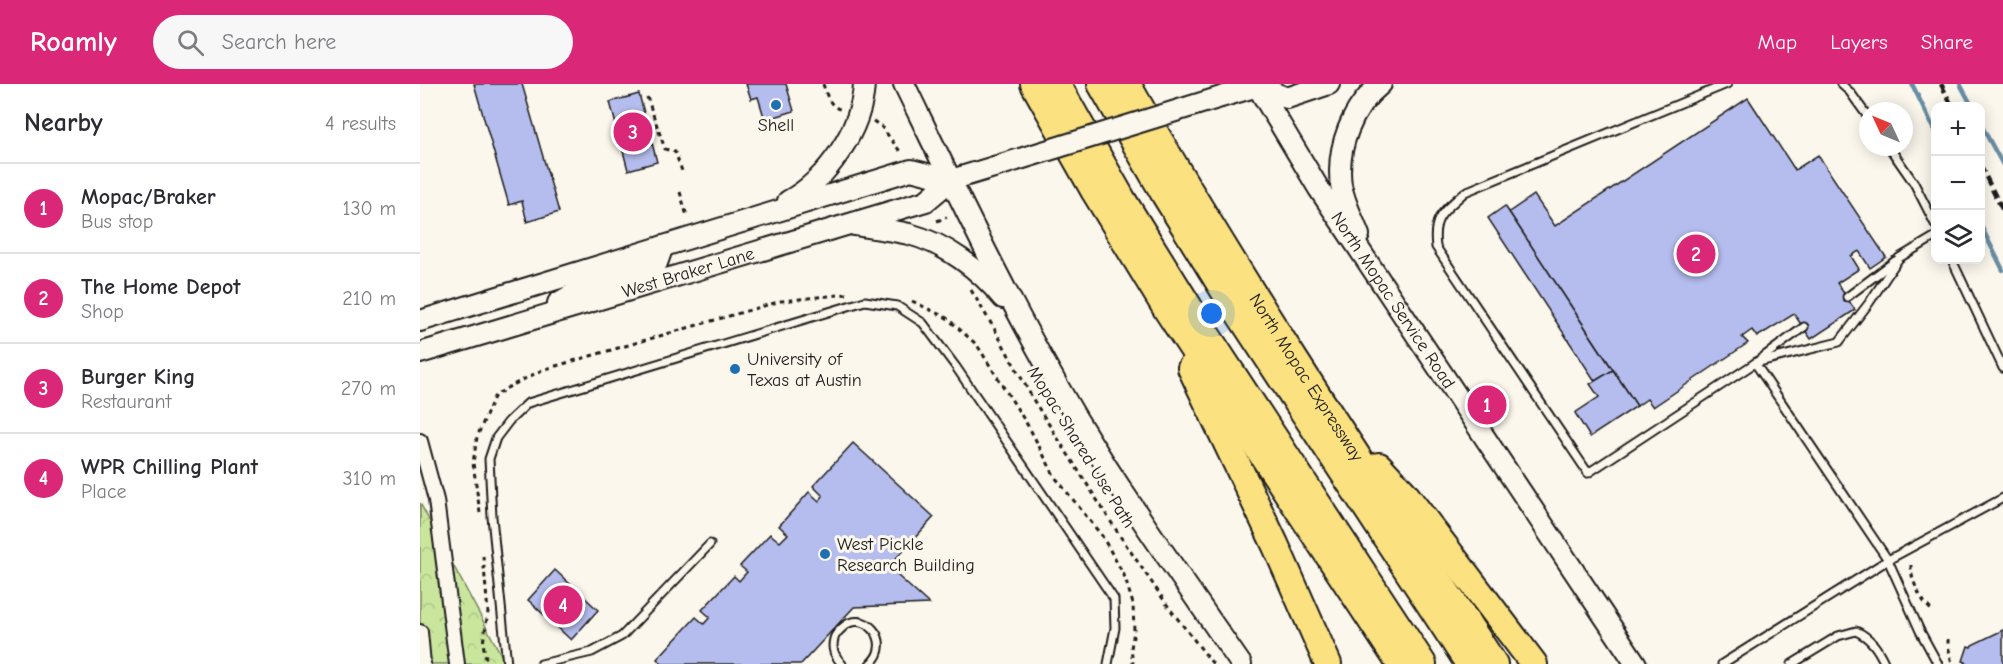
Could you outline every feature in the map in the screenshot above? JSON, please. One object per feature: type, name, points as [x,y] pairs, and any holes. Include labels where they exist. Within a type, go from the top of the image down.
[{"type":"highway","points":[[1034,84],[1095,192],[1167,310],[1400,664]]},
{"type":"highway","points":[[1057,84],[1122,199],[1197,320],[1423,664]]},
{"type":"highway","points":[[1101,84],[1165,195],[1228,297],[1469,664]]},
{"type":"highway","name":"North Mopac Expressway","points":[[1127,84],[1244,280],[1494,664]]},
{"type":"highway","points":[[1167,310],[1199,388],[1275,544],[1328,664]]},
{"type":"highway","points":[[1330,414],[1405,494],[1534,664]]},
{"type":"main road","points":[[762,215],[801,194],[824,173],[842,148],[857,115],[864,84]]},
{"type":"main road","points":[[904,84],[1021,318],[1076,417],[1134,511],[1241,664]]},
{"type":"main road","points":[[1258,85],[1287,98],[1329,84]]},
{"type":"main road","points":[[1372,268],[1341,186],[1341,158],[1348,129],[1356,111],[1369,93],[1381,84]]},
{"type":"main road","name":"West Braker Lane","points":[[420,353],[926,201],[951,180],[1258,85]]},
{"type":"main road","name":"North Mopac Service Road","points":[[1258,85],[1319,189],[1636,664]]},
{"type":"main road","name":"West Braker Lane","points":[[420,321],[911,170],[951,180]]},
{"type":"main road","points":[[848,225],[908,234],[934,242],[950,251],[990,282],[1021,318]]},
{"type":"main road","points":[[545,315],[556,304],[582,289],[648,270],[657,263],[663,246]]},
{"type":"street","points":[[420,441],[436,500],[458,664]]},
{"type":"street","points":[[420,632],[423,664]]},
{"type":"lane","points":[[1727,84],[1465,192],[1444,211],[1434,229],[1436,246],[1588,473],[1755,363],[1804,327]]},
{"type":"lane","points":[[1841,84],[1859,104]]},
{"type":"lane","points":[[1895,156],[1914,183],[1931,218]]},
{"type":"lane","points":[[1847,297],[1899,258],[1931,238]]},
{"type":"lane","points":[[1755,363],[1839,342],[1899,258]]},
{"type":"lane","points":[[1954,264],[2003,368]]},
{"type":"lane","points":[[507,664],[492,517],[489,459],[496,438],[509,421],[528,403],[865,301],[897,306],[923,323],[956,367],[1114,599],[1115,628],[1108,664]]},
{"type":"lane","points":[[1755,363],[1888,560],[1920,631],[1938,664]]},
{"type":"lane","points":[[1722,664],[1888,560],[2003,498]]},
{"type":"lane","points":[[541,664],[592,652],[622,636],[710,544]]},
{"type":"lane","points":[[842,664],[833,648],[835,636],[846,624],[858,621],[869,625],[878,634],[880,642],[875,663]]},
{"type":"lane","points":[[1792,664],[1838,636],[1856,631],[1866,635],[1874,643],[1885,664]]},
{"type":"path","points":[[824,84],[828,100],[835,108],[851,113]]},
{"type":"path","points":[[647,97],[665,149],[675,152],[682,171]]},
{"type":"path","points":[[868,118],[881,126],[905,159]]},
{"type":"path","points":[[680,192],[687,216]]},
{"type":"path","points":[[937,222],[947,217]]},
{"type":"path","name":"Mopac Shared Use Path","points":[[965,282],[981,305],[1034,401],[1120,536],[1170,609],[1212,664]]},
{"type":"path","points":[[480,518],[472,463],[477,437],[494,397],[505,389],[542,370],[781,301],[855,293]]},
{"type":"path","points":[[911,301],[948,318],[977,345],[1030,429],[1055,477],[1102,536],[1124,575],[1133,604],[1133,664]]},
{"type":"path","points":[[483,548],[488,612],[483,643],[487,664]]},
{"type":"path","points":[[1911,565],[1911,572],[1925,605],[1934,612]]},
{"type":"path","points":[[1948,639],[1952,664]]},
{"type":"green space","points":[[420,503],[506,664],[420,664]]},
{"type":"building","points":[[474,84],[522,84],[559,212],[527,222],[522,201],[509,205]]},
{"type":"building","name":"Shell","points":[[746,84],[786,84],[794,111],[765,120],[758,97],[751,99]]},
{"type":"building","points":[[639,94],[657,162],[628,170],[610,102]]},
{"type":"building","points":[[1748,98],[1795,170],[1818,155],[1886,257],[1870,268],[1859,251],[1851,256],[1859,269],[1837,283],[1855,310],[1811,339],[1794,314],[1757,337],[1752,330],[1742,337],[1748,343],[1653,407],[1647,399],[1637,406],[1509,212],[1534,195],[1555,226]]},
{"type":"building","points":[[1505,206],[1613,370],[1595,381],[1488,218]]},
{"type":"building","points":[[1613,370],[1637,406],[1590,437],[1575,413],[1599,397],[1590,384]]},
{"type":"building","name":"West Pickle Research Building","points":[[853,443],[934,517],[888,567],[929,604],[854,607],[801,664],[662,664],[657,659],[696,617],[704,624],[710,617],[702,610],[734,576],[739,581],[747,572],[740,566],[770,534],[780,542],[788,534],[779,526],[809,492],[819,501],[823,496],[813,486]]},
{"type":"building","points":[[555,570],[598,610],[571,640],[528,600]]},
{"type":"building","points":[[2003,630],[2003,664],[1965,664],[1966,662],[1963,661],[1968,646],[1971,647]]},
{"type":"waterway","points":[[1912,84],[1931,123]]},
{"type":"waterway","points":[[1960,84],[1970,102]]},
{"type":"waterway","points":[[1985,132],[2003,165]]},
{"type":"waterway","points":[[1985,234],[2003,270]]},
{"type":"railway","points":[[1941,84],[1950,102]]},
{"type":"railway","points":[[1985,175],[2003,211]]},
{"type":"place","name":"Shell","points":[[776,105]]},
{"type":"place","name":"Burger King","points":[[633,132]]},
{"type":"place","name":"The Home Depot","points":[[1696,254]]},
{"type":"place","name":"University of Texas at Austin","points":[[735,369]]},
{"type":"place","name":"Mopac/Braker","points":[[1487,405]]},
{"type":"place","name":"West Pickle Research Building","points":[[825,554]]},
{"type":"place","name":"WPR Chilling Plant","points":[[563,605]]}]
